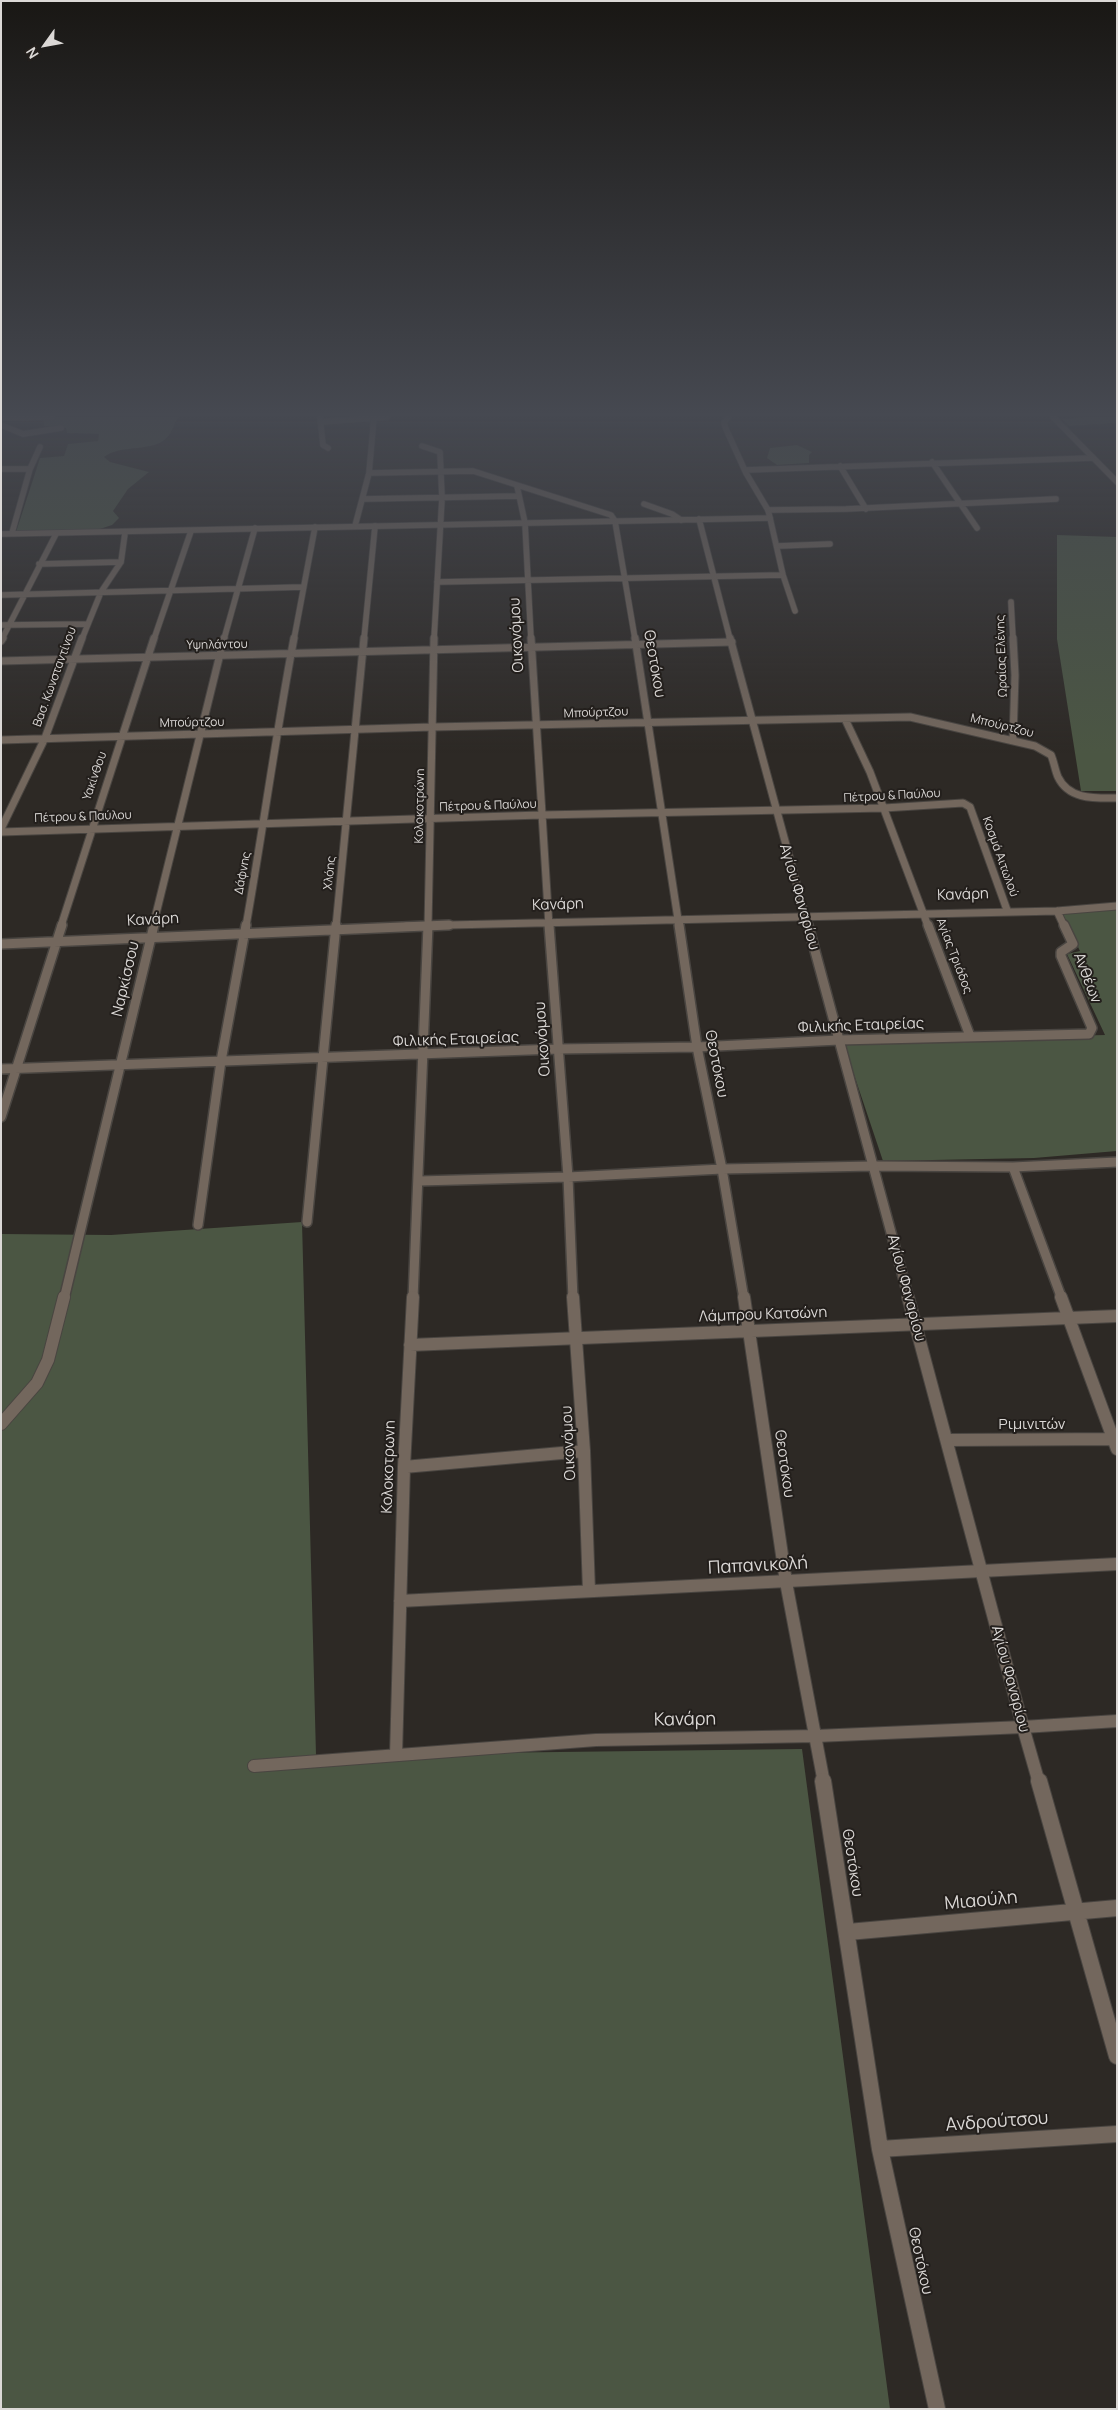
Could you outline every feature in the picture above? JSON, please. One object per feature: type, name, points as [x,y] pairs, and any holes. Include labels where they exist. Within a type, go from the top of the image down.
[{"type":"street","points":[[1,534],[126,533],[224,529]]},
{"type":"street","name":"Ναρκίσσου","points":[[1,1424],[37,1383],[48,1360],[78,1244],[199,734],[236,588],[255,529]]},
{"type":"street","name":"Δάφνης","points":[[198,1225],[221,1061],[264,824],[276,733],[315,529]]},
{"type":"street","name":"Χλόης","points":[[307,1222],[375,529]]},
{"type":"street","name":"Κολοκοτρώνη","points":[[419,1180],[431,819],[433,651],[439,529]]},
{"type":"street","name":"Οικονόμου","points":[[525,529],[535,727],[557,1050],[568,1177],[575,1338],[584,1451],[589,1591]]},
{"type":"street","name":"Θεοτόκου","points":[[616,529],[649,723],[697,1047],[722,1169],[750,1331],[786,1582],[816,1736],[848,1932],[880,2149],[937,2409]]},
{"type":"street","name":"Αγίου Φαναρίου","points":[[702,529],[775,811],[874,1166],[980,1570],[1117,2056]]},
{"type":"street","points":[[773,529],[783,575],[795,610]]},
{"type":"street","name":"Υακίνθου","points":[[1,1117],[91,827],[148,658],[168,590],[191,531]]},
{"type":"street","name":"Βασ. Κωνσταντίνου","points":[[1,830],[45,738],[86,624],[102,592],[121,562],[126,533]]},
{"type":"street","points":[[1,641],[5,625],[56,534]]},
{"type":"street","points":[[778,546],[830,544]]},
{"type":"street","points":[[40,564],[121,562]]},
{"type":"street","points":[[437,582],[624,580],[783,575]]},
{"type":"street","points":[[1,595],[303,587]]},
{"type":"street","name":"Ωραίας Ελένης","points":[[1011,602],[1015,675],[1014,740]]},
{"type":"street","points":[[5,625],[86,624]]},
{"type":"street","name":"Υψηλάντου","points":[[1,661],[732,642]]},
{"type":"street","name":"Μπούρτζου","points":[[1,740],[199,734],[355,732],[432,727],[535,727],[913,717],[1035,746],[1052,755],[1058,777],[1069,792],[1079,797],[1117,798]]},
{"type":"street","name":"Αγίας Τριάδος","points":[[845,719],[870,772],[970,1036]]},
{"type":"street","name":"Πέτρου & Παύλου","points":[[1,830],[177,827],[541,815],[884,808],[960,803],[968,806],[971,811]]},
{"type":"street","name":"Κοσμά Αιτωλού","points":[[971,811],[1007,910]]},
{"type":"street","name":"Κανάρη","points":[[1,944],[151,935],[336,928],[678,918],[805,917],[1007,910],[1058,911],[1117,906]]},
{"type":"street","name":"Ανθέων","points":[[1058,911],[1073,944],[1061,952],[1060,956],[1092,1028],[1092,1032]]},
{"type":"street","name":"Φιλικής Εταιρείας","points":[[1,1069],[697,1047],[839,1040],[1092,1032]]},
{"type":"street","points":[[419,1180],[568,1177],[722,1169],[874,1166],[1013,1167],[1117,1162]]},
{"type":"street","points":[[1013,1167],[1067,1318],[1116,1443]]},
{"type":"street","name":"Κολοκοτρωνη","points":[[396,1755],[404,1467],[419,1180]]},
{"type":"street","name":"Λάμπρου Κατσώνη","points":[[410,1345],[1117,1316]]},
{"type":"street","name":"Ριμινιτών","points":[[947,1440],[1116,1443]]},
{"type":"street","points":[[404,1467],[584,1451]]},
{"type":"street","name":"Παπανικολή","points":[[400,1601],[1117,1564]]},
{"type":"street","name":"Κανάρη","points":[[254,1766],[596,1740],[816,1736],[1117,1721]]},
{"type":"street","name":"Μιαούλη","points":[[848,1932],[1117,1908]]},
{"type":"street","name":"Ανδρούτσου","points":[[880,2149],[1117,2134]]},
{"type":"green space","points":[[17,529],[87,529],[16,532]]},
{"type":"green space","points":[[1057,535],[1117,537],[1117,791],[1081,791],[1057,639]]},
{"type":"green space","points":[[1117,909],[1117,1151],[1034,1158],[883,1161],[843,1042],[1105,1035],[1067,954],[1080,951],[1060,911]]},
{"type":"green space","points":[[302,1222],[316,1755],[802,1749],[890,2409],[1,2409],[1,1234],[111,1235]]}]
